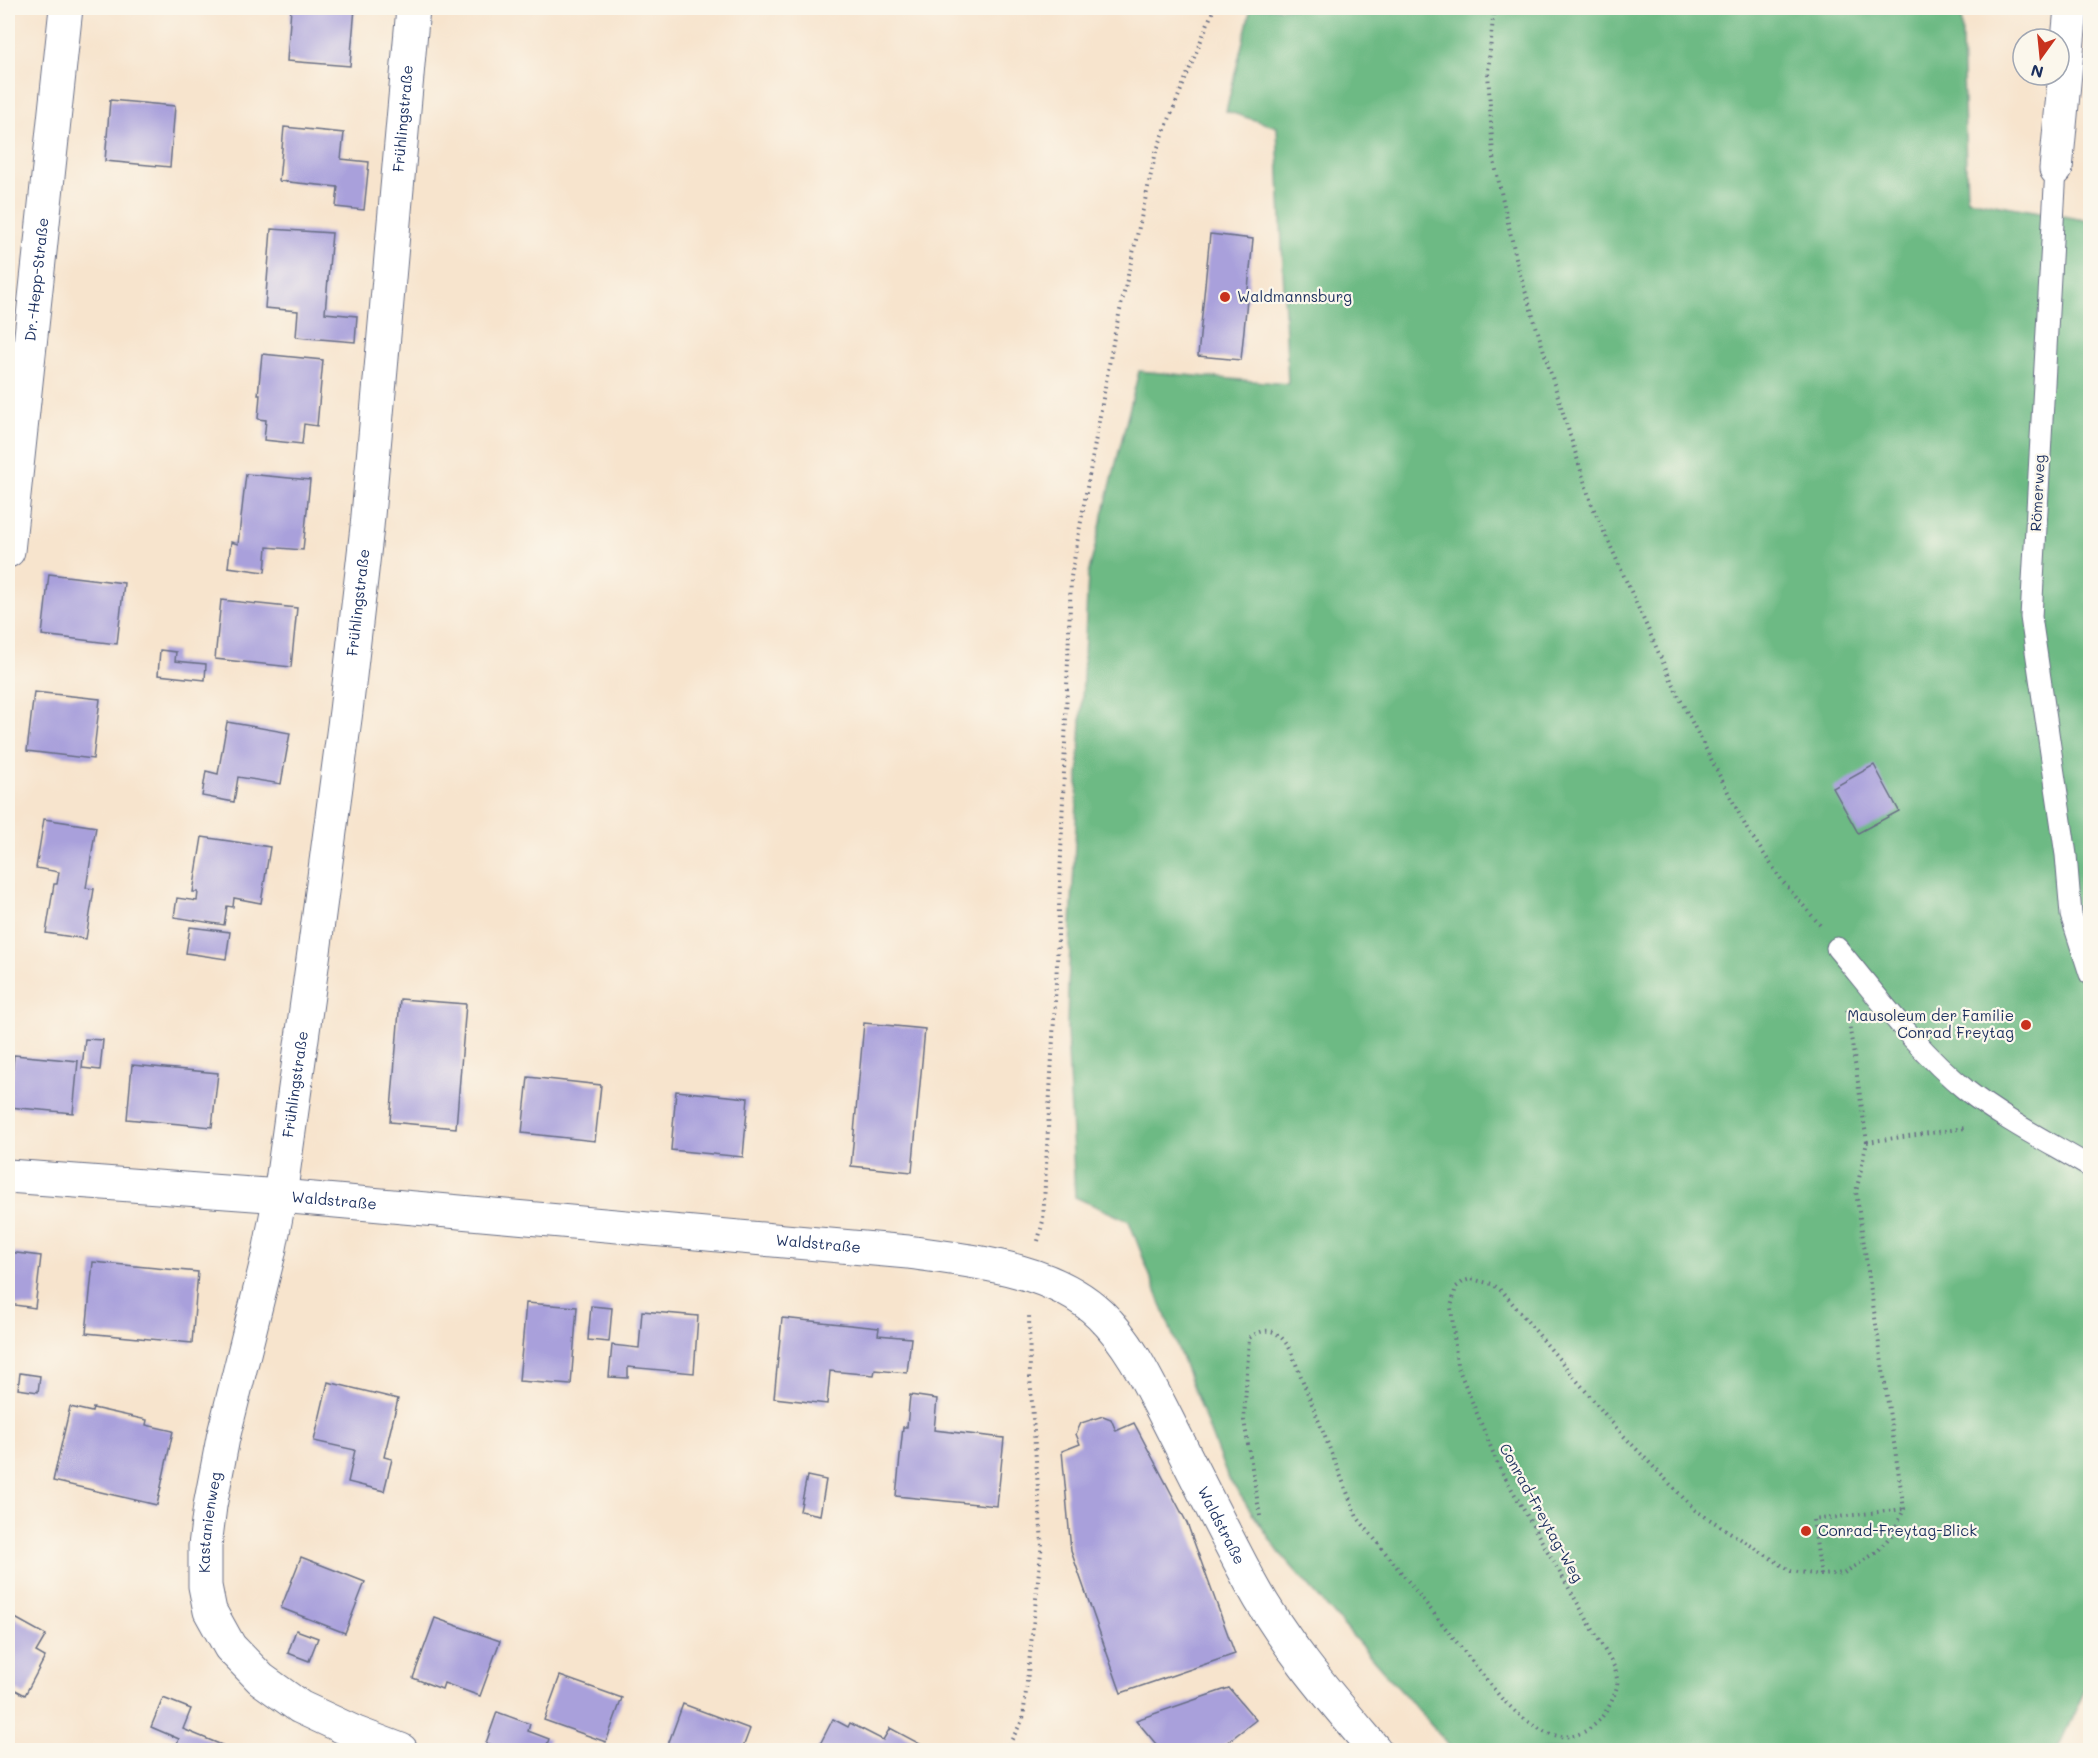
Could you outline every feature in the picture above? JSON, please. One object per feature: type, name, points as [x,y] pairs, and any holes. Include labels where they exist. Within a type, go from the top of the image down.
[{"type":"street","name":"Dr.-Hepp-Straße","points":[[8,551],[66,8]]},
{"type":"street","name":"Frühlingstraße","points":[[280,1196],[346,711],[367,527],[413,8]]},
{"type":"street","name":"Römerweg","points":[[2056,169],[2071,8]]},
{"type":"street","name":"Waldstraße","points":[[8,1176],[280,1196],[908,1252],[976,1262],[1029,1274],[1050,1282],[1099,1314],[1135,1358],[1252,1585],[1290,1644],[1342,1711],[1376,1750]]},
{"type":"street","name":"Kastanienweg","points":[[280,1196],[269,1253],[223,1438],[210,1506],[205,1546],[205,1576],[210,1611],[230,1647],[261,1679],[300,1707],[356,1733],[401,1750]]},
{"type":"lane","name":"Römerweg","points":[[2056,169],[2031,617],[2066,855],[2072,915],[2091,974]]},
{"type":"lane","points":[[1832,940],[1905,1031],[1965,1089],[2000,1114],[2091,1167]]},
{"type":"path","points":[[1006,1750],[1023,1719],[1042,1542],[1030,1376],[1029,1274],[1043,1221],[1057,964],[1071,577],[1114,337],[1156,152],[1214,8]]},
{"type":"path","points":[[1494,8],[1488,72],[1492,157],[1519,271],[1592,504],[1676,691],[1747,829],[1783,882],[1832,940]]},
{"type":"path","points":[[1821,1575],[1813,1520],[1904,1509],[1856,1192],[1867,1142],[1846,1005]]},
{"type":"path","points":[[1867,1142],[1966,1127]]},
{"type":"path","name":"Conrad-Freytag-Weg","points":[[1262,1525],[1244,1420],[1248,1338],[1260,1330],[1272,1331],[1284,1339],[1290,1349],[1357,1517],[1502,1699],[1522,1717],[1547,1733],[1561,1736],[1578,1735],[1598,1724],[1607,1713],[1617,1685],[1616,1668],[1499,1467],[1457,1365],[1451,1307],[1456,1287],[1471,1279],[1492,1284],[1503,1292],[1619,1431],[1695,1510],[1791,1571],[1821,1575],[1844,1573],[1877,1552],[1893,1533],[1904,1509]]},
{"type":"green space","points":[[1251,8],[1961,8],[1967,199],[2090,221],[2090,1679],[2057,1750],[1453,1750],[1279,1552],[1227,1476],[1129,1221],[1075,1197],[1067,1030],[1088,575],[1139,371],[1288,384],[1277,127],[1226,111]]},
{"type":"building","points":[[291,8],[355,8],[350,66],[287,61]]},
{"type":"building","points":[[110,100],[175,106],[170,167],[105,161]]},
{"type":"building","points":[[284,127],[344,133],[341,159],[369,162],[364,210],[336,207],[338,187],[279,181]]},
{"type":"building","points":[[271,229],[332,233],[325,313],[357,316],[355,342],[296,337],[298,311],[265,308]]},
{"type":"building","name":"Waldmannsburg","points":[[1210,234],[1253,239],[1241,360],[1198,356]]},
{"type":"building","points":[[262,354],[323,360],[317,426],[304,424],[302,444],[264,440],[266,420],[258,419]]},
{"type":"building","points":[[246,474],[310,480],[303,550],[267,547],[265,572],[228,567],[231,542],[238,544]]},
{"type":"building","points":[[49,574],[124,583],[117,644],[42,635]]},
{"type":"building","points":[[221,600],[297,608],[291,667],[215,659]]},
{"type":"building","points":[[160,650],[176,652],[175,661],[206,664],[205,680],[158,675]]},
{"type":"building","points":[[34,692],[100,699],[93,759],[27,751]]},
{"type":"building","points":[[227,722],[290,733],[281,784],[238,777],[234,802],[202,796],[206,771],[218,774]]},
{"type":"building","points":[[1874,765],[1899,811],[1858,833],[1833,788]]},
{"type":"building","points":[[44,819],[96,827],[86,888],[94,889],[86,939],[46,933],[54,884],[57,884],[59,872],[36,868]]},
{"type":"building","points":[[202,837],[270,847],[261,903],[234,898],[233,907],[227,906],[224,925],[174,917],[177,898],[197,901],[198,892],[193,892]]},
{"type":"building","points":[[190,927],[230,932],[226,959],[186,953]]},
{"type":"building","points":[[400,999],[466,1004],[456,1128],[390,1122]]},
{"type":"building","points":[[864,1023],[925,1029],[912,1172],[851,1166]]},
{"type":"building","points":[[85,1039],[103,1040],[100,1070],[82,1068]]},
{"type":"building","points":[[14,1055],[78,1061],[73,1113],[9,1107]]},
{"type":"building","points":[[132,1065],[218,1073],[212,1127],[127,1119]]},
{"type":"building","points":[[528,1077],[601,1085],[595,1141],[522,1133]]},
{"type":"building","points":[[676,1091],[748,1098],[743,1157],[671,1150]]},
{"type":"building","points":[[8,1252],[41,1256],[35,1308],[8,1304]]},
{"type":"building","points":[[93,1262],[198,1272],[192,1343],[86,1333]]},
{"type":"building","points":[[526,1303],[577,1307],[571,1385],[519,1381]]},
{"type":"building","points":[[591,1306],[612,1308],[609,1342],[588,1340]]},
{"type":"building","points":[[642,1311],[698,1316],[694,1373],[628,1367],[628,1378],[609,1377],[612,1345],[639,1348]]},
{"type":"building","points":[[782,1318],[879,1328],[878,1335],[911,1338],[907,1373],[875,1370],[874,1375],[830,1371],[827,1404],[774,1398]]},
{"type":"building","points":[[20,1373],[40,1376],[38,1392],[18,1389]]},
{"type":"building","points":[[328,1382],[398,1399],[384,1457],[392,1459],[384,1491],[348,1482],[355,1450],[314,1441]]},
{"type":"building","points":[[910,1395],[937,1399],[934,1430],[1004,1438],[997,1506],[896,1496],[903,1427],[907,1427]]},
{"type":"building","points":[[70,1407],[92,1412],[93,1408],[147,1420],[146,1425],[173,1431],[157,1505],[53,1481]]},
{"type":"building","points":[[1103,1416],[1111,1419],[1116,1431],[1134,1423],[1187,1523],[1235,1654],[1121,1693],[1071,1551],[1062,1451],[1080,1444],[1076,1434],[1081,1423]]},
{"type":"building","points":[[807,1476],[826,1480],[820,1515],[800,1511]]},
{"type":"building","points":[[301,1557],[365,1582],[345,1633],[281,1608]]},
{"type":"building","points":[[8,1614],[46,1635],[36,1652],[45,1657],[25,1695],[8,1686]]},
{"type":"building","points":[[435,1618],[500,1641],[480,1696],[444,1683],[442,1689],[413,1678]]},
{"type":"building","points":[[296,1630],[318,1638],[309,1661],[288,1653]]},
{"type":"building","points":[[560,1676],[622,1698],[606,1742],[544,1720]]},
{"type":"building","points":[[1229,1688],[1256,1720],[1217,1750],[1161,1750],[1136,1720]]},
{"type":"building","points":[[163,1698],[191,1709],[183,1729],[234,1750],[174,1750],[179,1739],[151,1727]]},
{"type":"building","points":[[683,1704],[750,1729],[742,1750],[666,1750]]},
{"type":"building","points":[[497,1712],[530,1724],[528,1731],[549,1739],[545,1750],[508,1750],[486,1743]]},
{"type":"building","points":[[833,1719],[848,1727],[850,1723],[883,1740],[890,1728],[922,1745],[921,1748],[925,1750],[817,1750]]},
{"type":"place","name":"Waldmannsburg","points":[[1225,297]]},
{"type":"place","name":"Mausoleum der Familie Conrad Freytag","points":[[2026,1025]]},
{"type":"place","name":"Conrad-Freytag-Blick","points":[[1806,1531]]}]
